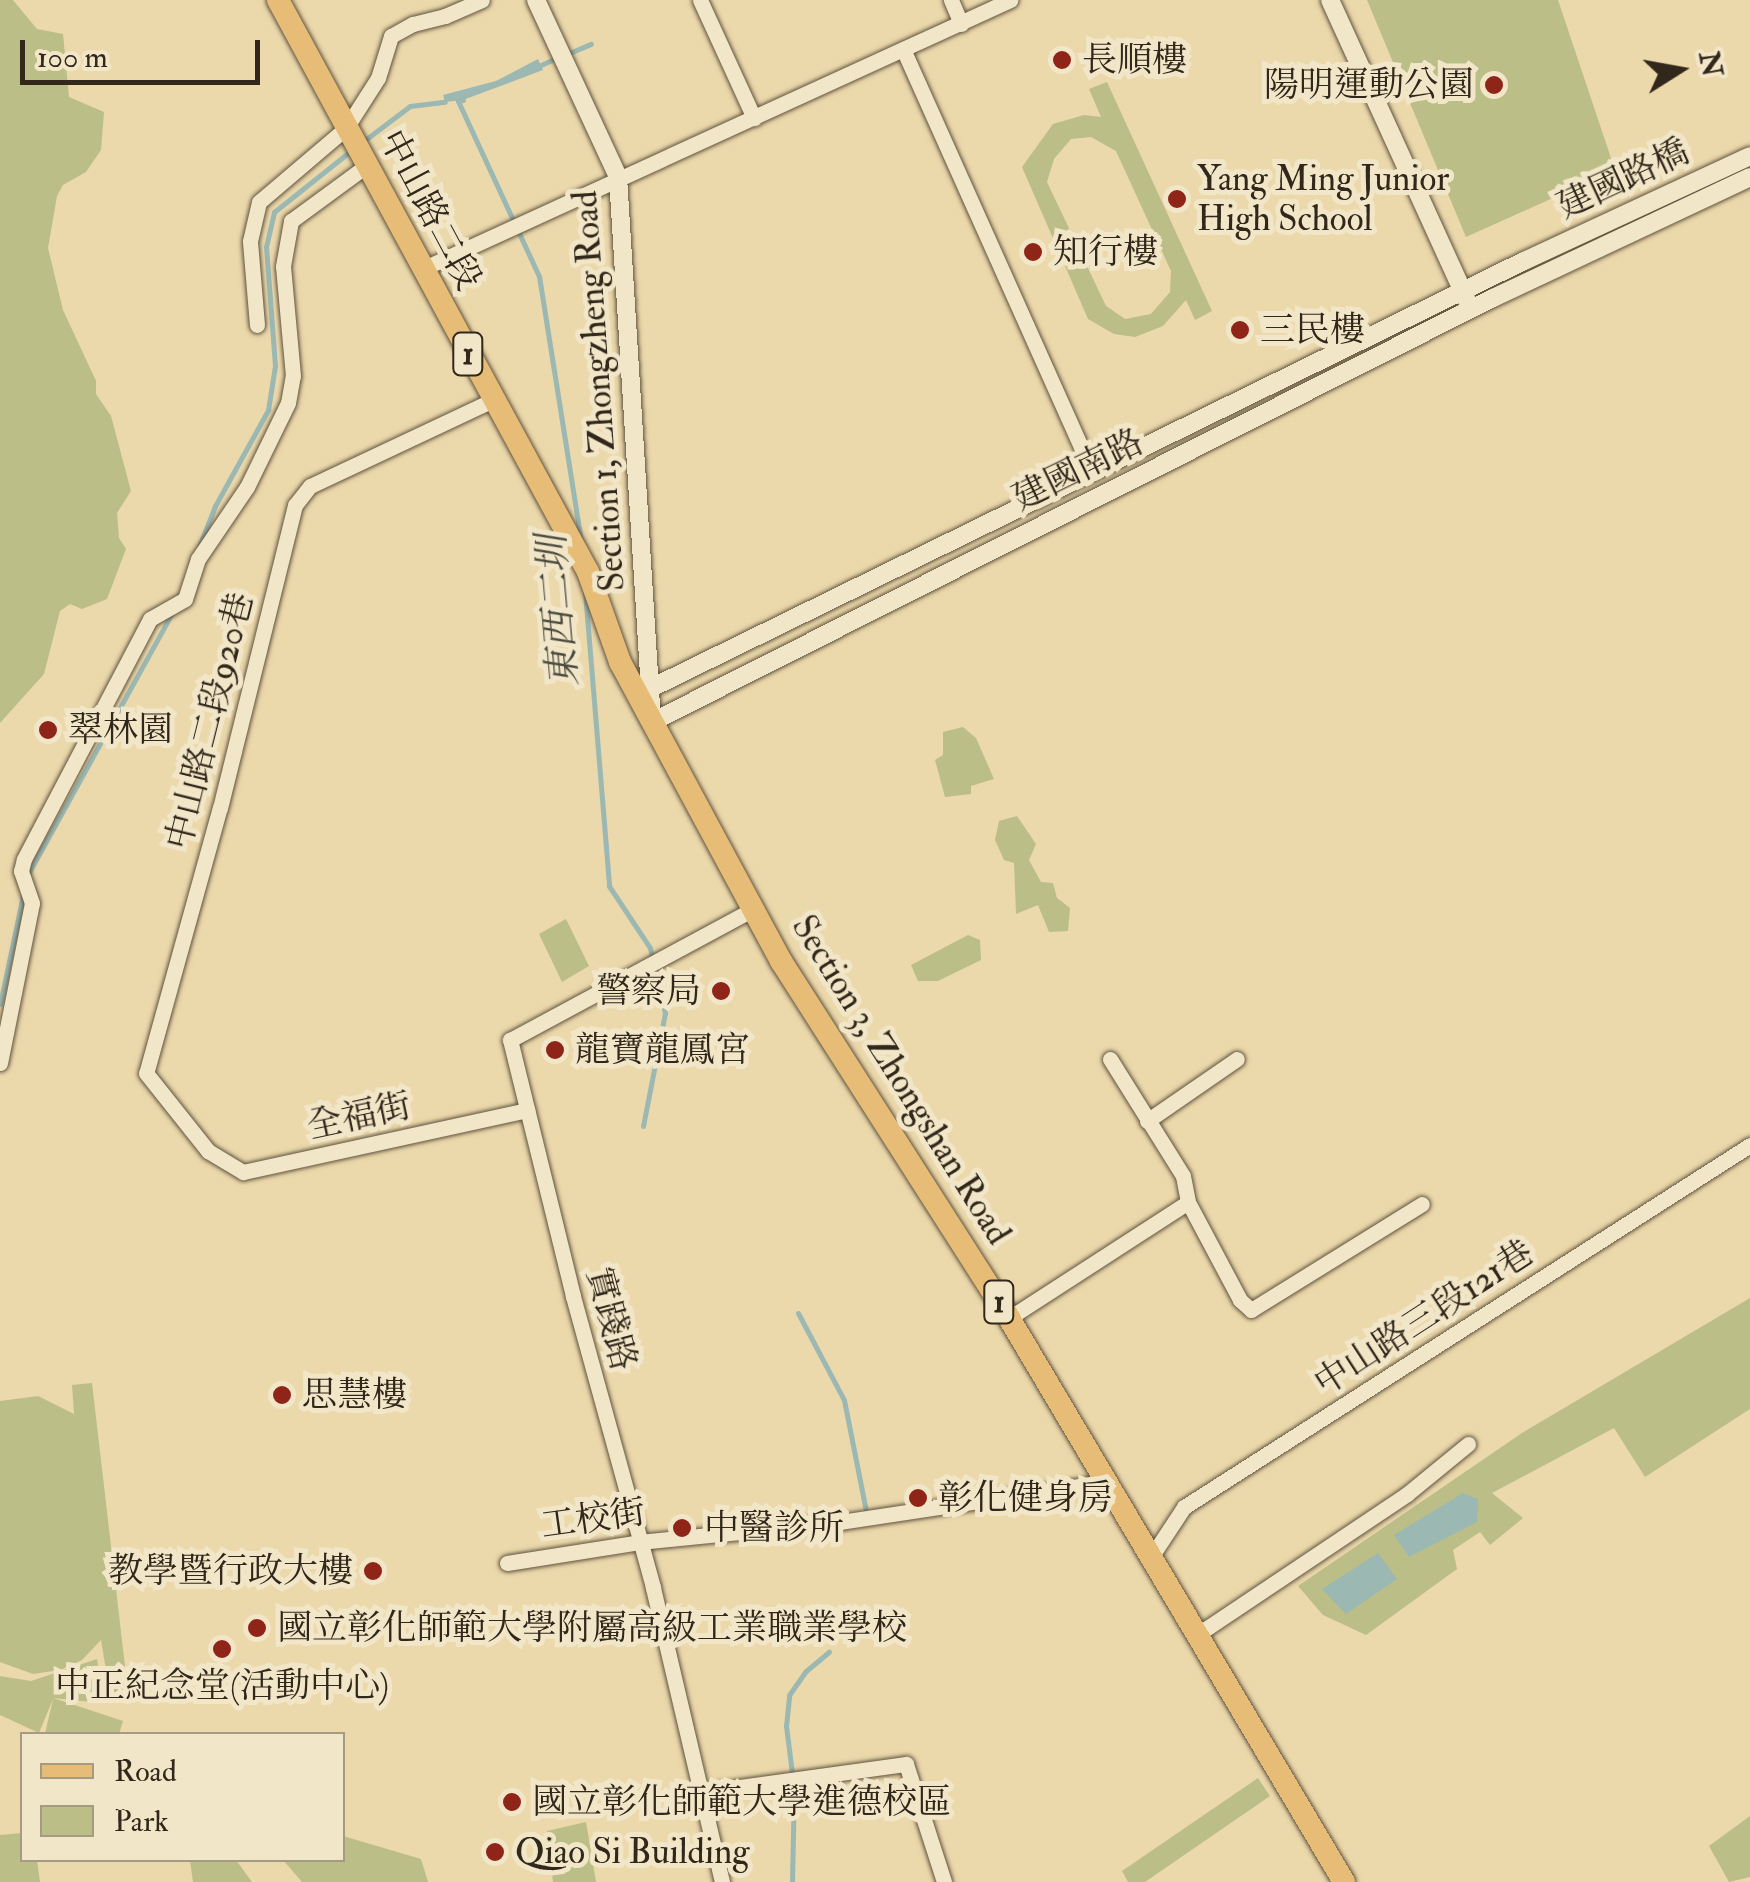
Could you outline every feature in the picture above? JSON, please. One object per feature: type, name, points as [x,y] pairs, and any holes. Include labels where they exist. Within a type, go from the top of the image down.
[{"type":"main road","name":"中山路二段","points":[[278,0],[583,562],[620,662],[645,691],[652,722]]},
{"type":"main road","name":"Section 3, Zhongshan Road","points":[[652,722],[828,1038],[1009,1318],[1149,1560],[1344,1882]]},
{"type":"street","points":[[0,1064],[30,896],[21,872],[144,631],[185,599],[198,559],[247,487],[288,403],[293,376],[285,242],[291,221],[356,147],[392,36],[413,24],[446,16],[482,0]]},
{"type":"street","name":"Section 1, Zhongzheng Road","points":[[536,0],[618,177],[645,691]]},
{"type":"street","points":[[700,0],[754,118]]},
{"type":"street","points":[[951,0],[961,24]]},
{"type":"street","points":[[422,269],[1010,0]]},
{"type":"street","points":[[1330,0],[1467,301]]},
{"type":"street","points":[[903,49],[1092,472]]},
{"type":"street","points":[[256,325],[250,241],[259,202],[286,178],[356,147]]},
{"type":"street","name":"建國路橋","points":[[1524,261],[1750,156]]},
{"type":"street","points":[[286,178],[306,208]]},
{"type":"street","name":"建國路橋","points":[[1534,279],[1750,178]]},
{"type":"street","name":"建國南路","points":[[652,722],[1467,301],[1524,261]]},
{"type":"street","name":"建國南路","points":[[645,691],[1092,472],[1467,301],[1534,279]]},
{"type":"street","name":"中山路二段920巷","points":[[208,1151],[146,1073],[220,807],[295,505],[310,486],[493,400]]},
{"type":"street","name":"實踐路","points":[[722,1882],[704,1792],[510,1040],[640,974],[754,908]]},
{"type":"street","points":[[1110,1059],[1183,1176],[1188,1202],[1240,1300],[1252,1310],[1422,1204]]},
{"type":"street","points":[[1147,1121],[1237,1059]]},
{"type":"street","name":"全福街","points":[[208,1151],[242,1172],[527,1110]]},
{"type":"street","name":"中山路三段121巷","points":[[1149,1560],[1184,1507],[1750,1145]]},
{"type":"street","points":[[1009,1318],[1188,1202]]},
{"type":"street","points":[[1195,1636],[1407,1494],[1468,1444]]},
{"type":"street","name":"工校街","points":[[507,1563],[639,1542],[873,1517],[1104,1482]]},
{"type":"street","points":[[704,1792],[906,1764],[944,1882]]},
{"type":"green space","points":[[0,0],[13,0],[37,29],[63,34],[69,97],[104,112],[101,150],[86,172],[63,185],[57,196],[48,248],[63,310],[96,381],[96,394],[111,416],[131,491],[117,513],[119,538],[126,549],[107,599],[82,609],[70,604],[60,611],[44,674],[0,723]]},
{"type":"green space","name":"陽明運動公園","points":[[1367,0],[1558,0],[1615,170],[1466,237]]},
{"type":"green space","points":[[1107,82],[1212,311],[1195,320],[1186,300],[1163,326],[1135,337],[1114,334],[1088,319],[1022,167],[1053,124],[1084,115],[1101,117],[1089,89]],"holes":[[[1091,137],[1116,151],[1171,271],[1170,292],[1151,314],[1125,319],[1106,306],[1047,182],[1054,159],[1071,139]]]},
{"type":"green space","points":[[963,727],[976,738],[994,779],[971,786],[971,794],[945,797],[935,760],[943,755],[943,732]]},
{"type":"green space","points":[[1017,816],[1036,844],[1029,860],[1041,882],[1053,883],[1057,898],[1070,908],[1068,931],[1049,932],[1038,905],[1016,914],[1014,863],[1004,860],[995,840],[999,821]]},
{"type":"green space","points":[[566,919],[589,966],[562,982],[539,934]]},
{"type":"green space","points":[[968,935],[980,940],[981,960],[938,981],[918,981],[911,965]]},
{"type":"green space","points":[[1750,1298],[1750,1409],[1645,1477],[1614,1428],[1492,1493],[1523,1518],[1490,1545],[1480,1532],[1453,1550],[1457,1569],[1366,1635],[1323,1615],[1298,1586],[1522,1433]]},
{"type":"green space","points":[[92,1383],[128,1692],[110,1694],[101,1640],[82,1660],[60,1670],[33,1674],[0,1662],[0,1401],[38,1396],[74,1414],[72,1385]]},
{"type":"green space","points":[[97,1659],[103,1698],[92,1702],[53,1698],[123,1721],[120,1732],[45,1732],[53,1699],[39,1732],[0,1715],[0,1676],[31,1681]]},
{"type":"green space","points":[[1258,1778],[1270,1796],[1145,1882],[1128,1882],[1122,1871]]},
{"type":"green space","points":[[1750,1816],[1750,1877],[1729,1882],[1709,1846]]},
{"type":"green space","points":[[586,1822],[596,1882],[553,1882],[547,1831]]},
{"type":"green space","points":[[20,1833],[20,1862],[37,1862],[40,1882],[0,1882],[0,1835]]},
{"type":"green space","points":[[345,1837],[421,1859],[428,1882],[302,1882],[285,1862],[345,1862]]},
{"type":"green space","points":[[190,1862],[237,1862],[252,1882],[193,1882]]},
{"type":"water","points":[[538,59],[543,70],[463,100],[445,102],[443,95],[496,81]]},
{"type":"water","points":[[1463,1493],[1478,1499],[1477,1522],[1409,1557],[1394,1535]]},
{"type":"water","points":[[1378,1553],[1397,1579],[1346,1614],[1322,1589]]},
{"type":"waterway","points":[[567,54],[591,44]]},
{"type":"waterway","points":[[541,65],[556,58]]},
{"type":"waterway","name":"東西二圳","points":[[463,100],[458,101],[539,276],[581,541]]},
{"type":"waterway","points":[[361,143],[410,106],[445,102]]},
{"type":"waterway","points":[[199,547],[215,506],[268,410],[275,366],[266,247],[274,212],[353,149]]},
{"type":"waterway","name":"東西二圳","points":[[585,592],[609,886],[650,948],[665,1013],[643,1126]]},
{"type":"waterway","points":[[28,874],[175,608]]},
{"type":"waterway","points":[[0,1004],[23,895]]},
{"type":"waterway","name":"東西二圳","points":[[798,1313],[844,1400],[867,1516]]},
{"type":"waterway","name":"東西二圳","points":[[792,1882],[794,1789],[786,1726],[789,1695],[806,1671],[829,1652]]},
{"type":"place","name":"長順樓","points":[[1062,60]]},
{"type":"place","name":"陽明運動公園","points":[[1494,85]]},
{"type":"place","name":"Yang Ming Junior High School","points":[[1177,199]]},
{"type":"place","name":"知行樓","points":[[1033,252]]},
{"type":"place","name":"三民樓","points":[[1240,330]]},
{"type":"place","name":"翠林園","points":[[48,730]]},
{"type":"place","name":"警察局","points":[[721,991]]},
{"type":"place","name":"龍寶龍鳳宮","points":[[555,1050]]},
{"type":"place","name":"思慧樓","points":[[282,1395]]},
{"type":"place","name":"彰化健身房","points":[[918,1498]]},
{"type":"place","name":"中醫診所","points":[[682,1528]]},
{"type":"place","name":"教學暨行政大樓","points":[[373,1571]]},
{"type":"place","name":"國立彰化師範大學附屬高級工業職業學校","points":[[257,1628]]},
{"type":"place","name":"中正紀念堂(活動中心)","points":[[222,1649]]},
{"type":"place","name":"國立彰化師範大學進德校區","points":[[512,1802]]},
{"type":"place","name":"Qiao Si Building","points":[[495,1852]]}]
